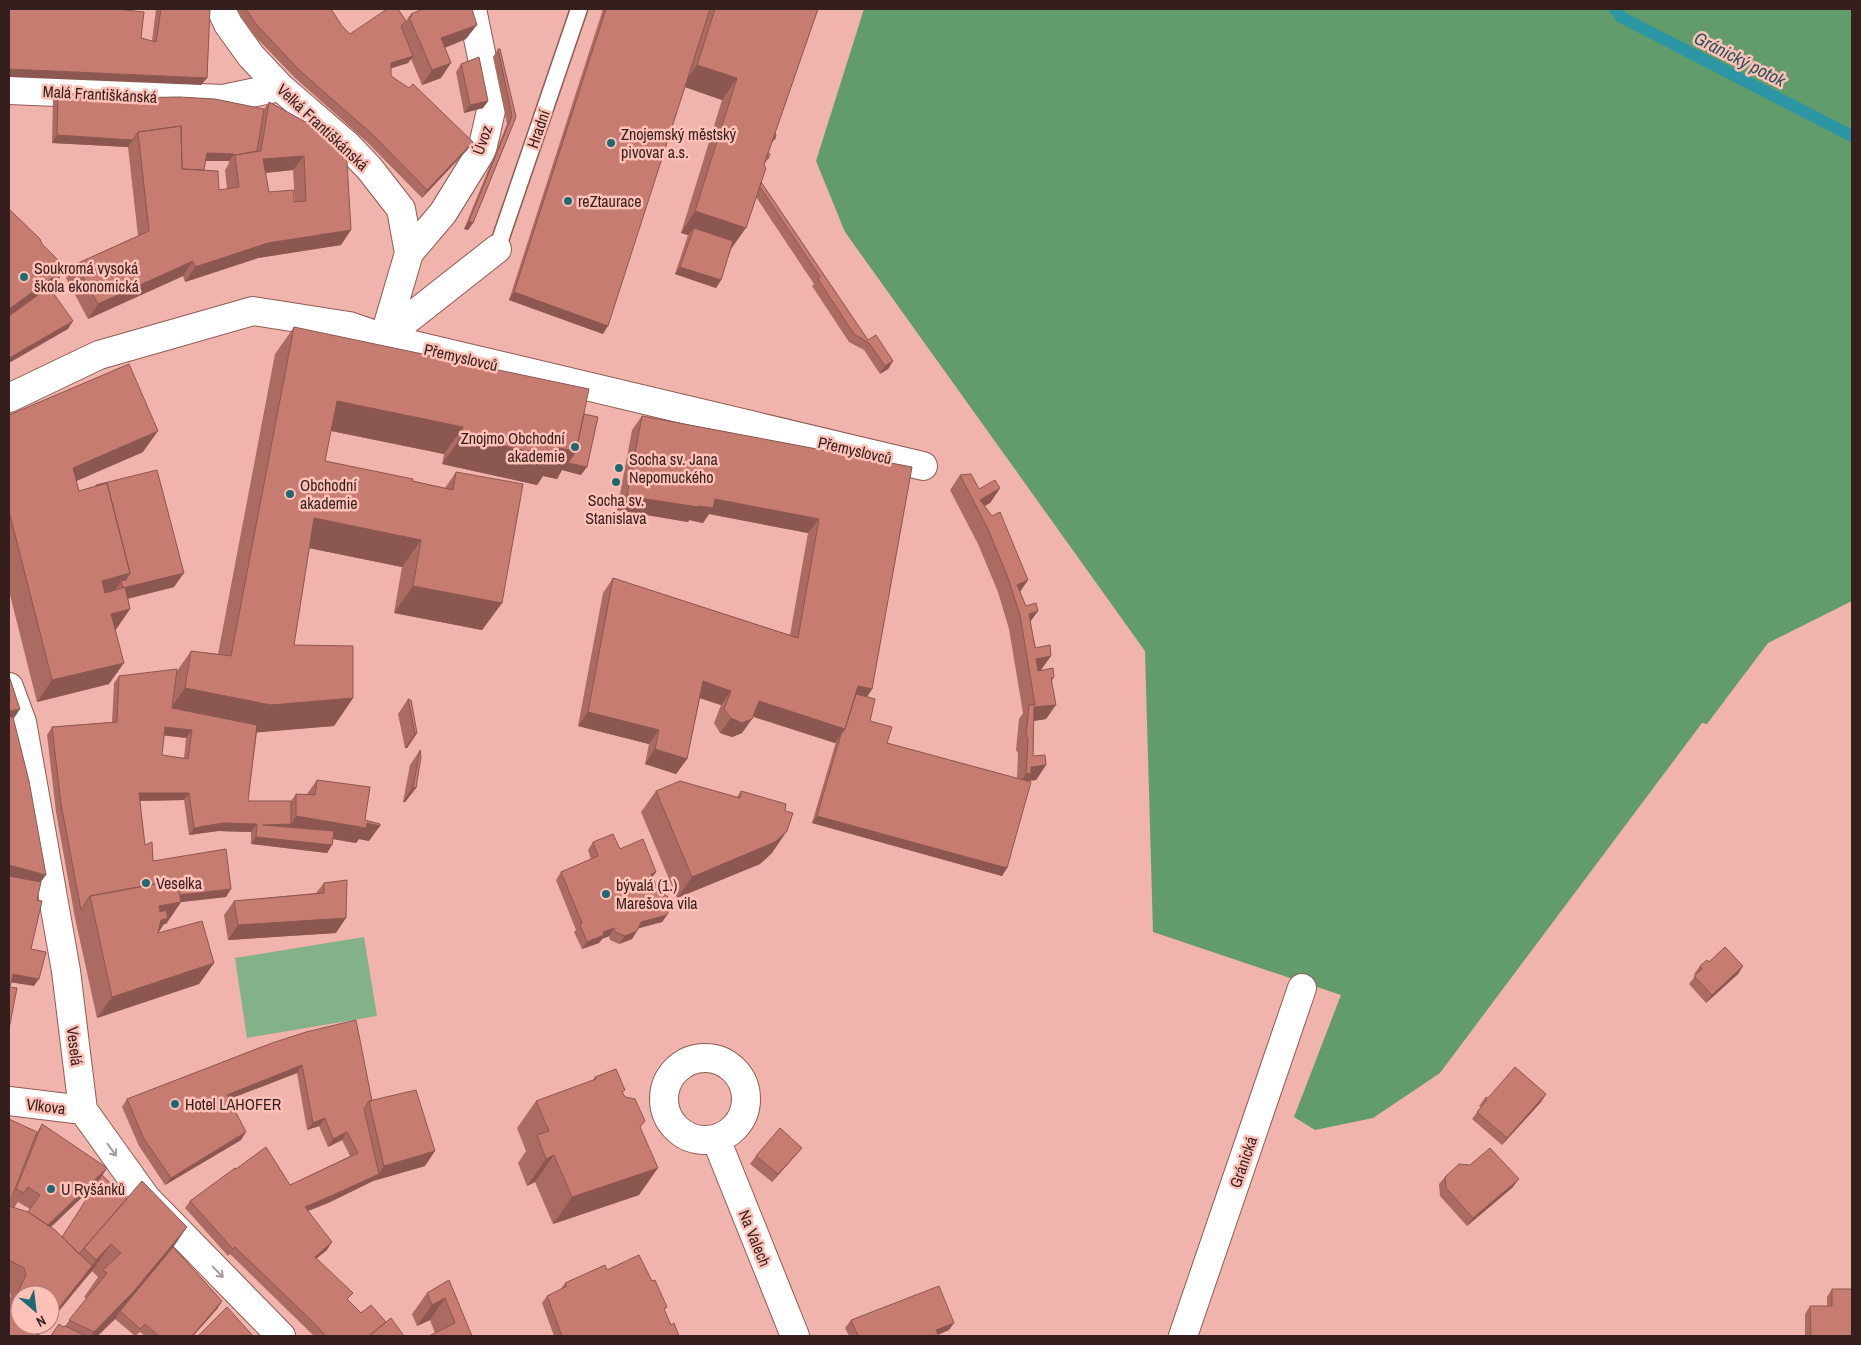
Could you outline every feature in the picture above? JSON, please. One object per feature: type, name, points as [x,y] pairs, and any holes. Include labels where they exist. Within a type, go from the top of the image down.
[{"type":"street","name":"Velká Františkánská","points":[[221,9],[228,24],[251,56],[280,87],[346,144],[401,209],[410,253],[384,338]]},
{"type":"street","name":"Úvoz","points":[[410,253],[443,212],[482,150],[492,106],[472,9]]},
{"type":"street","name":"Malá Františkánská","points":[[9,90],[223,99],[280,87]]},
{"type":"street","points":[[384,338],[497,249]]},
{"type":"street","name":"Přemyslovců","points":[[9,398],[99,355],[252,310],[350,326],[384,338],[923,466]]},
{"type":"street","name":"Veselá","points":[[9,687],[22,722],[64,961],[83,1110],[146,1198],[281,1336]]},
{"type":"street","name":"Gránická","points":[[1184,1336],[1302,988]]},
{"type":"street","name":"Vlkova","points":[[9,1101],[83,1110]]},
{"type":"street","name":"Na Valech","points":[[716,1139],[795,1336]]},
{"type":"lane","name":"Hradní","points":[[497,249],[579,9]]},
{"type":"green space","points":[[864,9],[1852,9],[1852,601],[1768,643],[1707,724],[1702,723],[1440,1073],[1373,1118],[1315,1130],[1294,1117],[1341,995],[1153,932],[1145,651],[845,232],[816,161]]},
{"type":"green space","points":[[364,937],[377,1016],[247,1038],[235,958]]},
{"type":"building","points":[[9,9],[116,9],[144,12],[141,38],[156,42],[161,9],[210,9],[207,78],[9,69]]},
{"type":"building","points":[[246,9],[331,9],[342,26],[350,34],[387,9],[398,9],[406,21],[401,26],[413,56],[391,63],[391,76],[409,88],[413,84],[473,142],[427,190],[373,135],[299,70],[256,24]]},
{"type":"building","points":[[423,9],[472,9],[477,25],[441,38],[451,63],[432,70],[409,17],[412,16],[411,14]]},
{"type":"building","name":"Znojemský městský pivovar a.s.","points":[[606,9],[710,9],[608,326],[514,292]]},
{"type":"building","points":[[715,9],[818,9],[764,165],[766,168],[746,228],[695,211],[737,78],[697,65]]},
{"type":"building","points":[[498,49],[500,49],[516,117],[473,223],[469,221],[512,116]]},
{"type":"building","points":[[479,57],[488,101],[470,105],[461,64]]},
{"type":"building","points":[[58,92],[115,98],[180,97],[215,99],[264,109],[257,151],[234,156],[234,154],[207,153],[204,170],[182,169],[181,126],[138,132],[133,140],[57,135]]},
{"type":"building","points":[[269,102],[346,144],[351,230],[268,243],[195,267],[193,261],[98,304],[76,264],[149,231],[138,132],[181,126],[182,169],[218,171],[219,190],[239,187],[235,155],[261,151]],"holes":[[[304,156],[306,201],[294,202],[294,190],[269,192],[263,159]]]},
{"type":"building","points":[[761,182],[868,340],[876,335],[893,361],[885,366],[869,343],[854,334],[818,279],[820,277],[760,187]]},
{"type":"building","points":[[9,209],[66,268],[9,309]]},
{"type":"building","points":[[694,228],[733,241],[721,280],[680,267]]},
{"type":"building","points":[[49,287],[73,321],[9,358],[9,316]]},
{"type":"building","points":[[294,327],[589,389],[576,451],[558,448],[556,457],[461,437],[463,427],[337,401],[325,461],[413,479],[412,481],[453,490],[456,472],[523,484],[502,603],[413,586],[421,540],[314,518],[294,645],[353,646],[353,698],[271,705],[185,688],[191,651],[231,656]]},
{"type":"building","points":[[129,364],[158,431],[73,468],[79,491],[107,483],[130,573],[102,581],[105,593],[125,587],[130,609],[111,614],[124,663],[52,680],[9,511],[9,415]]},
{"type":"building","points":[[584,414],[598,417],[587,467],[568,463],[576,451]]},
{"type":"building","points":[[642,416],[912,467],[872,689],[858,686],[845,729],[759,701],[752,719],[742,723],[731,718],[724,709],[731,691],[703,681],[687,759],[655,749],[659,730],[588,712],[613,578],[798,638],[819,519],[715,499],[713,508],[627,496]]},
{"type":"building","points":[[157,470],[184,573],[123,588],[121,581],[126,580],[130,573],[107,483],[96,485]]},
{"type":"building","points":[[971,474],[979,489],[995,480],[1000,488],[980,500],[992,516],[1000,512],[1028,580],[1017,585],[1026,606],[1036,603],[1038,611],[1029,614],[1035,648],[1050,645],[1051,656],[1036,659],[1038,671],[1053,668],[1054,677],[1051,678],[1056,705],[1034,707],[1033,756],[1045,755],[1046,765],[1031,767],[1031,774],[1026,773],[1028,739],[1026,735],[1029,705],[1035,705],[1020,615],[1008,578],[988,529],[960,475]]},
{"type":"building","points":[[177,669],[172,708],[257,725],[248,801],[291,801],[291,824],[263,825],[334,831],[332,845],[256,837],[257,824],[223,823],[194,828],[189,793],[139,793],[145,845],[152,842],[153,861],[226,849],[231,889],[180,895],[177,880],[90,896],[81,910],[61,804],[52,727],[117,722],[119,676]],"holes":[[[165,727],[192,730],[188,759],[162,755]]]},
{"type":"building","points":[[9,676],[20,709],[9,711]]},
{"type":"building","points":[[856,694],[875,699],[870,721],[892,727],[887,743],[1031,782],[1007,868],[817,816],[841,734],[845,729]]},
{"type":"building","points":[[408,699],[411,700],[417,733],[415,734]]},
{"type":"building","points":[[9,717],[13,717],[29,781],[46,875],[9,865]]},
{"type":"building","points":[[420,750],[421,757],[416,788],[413,787]]},
{"type":"building","points":[[317,780],[370,787],[365,820],[380,824],[380,826],[367,823],[366,828],[296,816],[296,794],[315,795]]},
{"type":"building","points":[[680,781],[740,798],[741,791],[786,804],[785,811],[793,813],[787,831],[775,842],[692,877],[656,791]]},
{"type":"building","name":"bývalá (1.) Marešova vila","points":[[613,834],[620,849],[643,839],[656,872],[651,874],[659,892],[667,896],[671,905],[667,915],[641,922],[637,931],[625,936],[615,932],[614,928],[603,932],[604,935],[587,942],[580,925],[582,923],[561,872],[598,856],[593,842]]},
{"type":"building","points":[[9,876],[41,882],[37,900],[42,901],[31,949],[46,952],[39,979],[13,974],[10,987],[17,988],[9,1029]]},
{"type":"building","points":[[177,880],[181,902],[159,906],[160,912],[166,910],[168,918],[161,920],[158,933],[202,921],[214,963],[112,997],[90,896]]},
{"type":"building","points":[[347,880],[346,918],[238,925],[234,901],[324,893],[324,883]]},
{"type":"building","points":[[1725,947],[1743,966],[1712,995],[1694,976],[1702,969],[1700,966],[1707,960],[1709,962]]},
{"type":"building","points":[[356,1020],[372,1101],[369,1101],[364,1109],[379,1174],[305,1207],[332,1242],[315,1257],[353,1293],[347,1299],[361,1313],[371,1305],[386,1322],[369,1336],[326,1336],[235,1247],[233,1249],[190,1201],[266,1147],[290,1185],[358,1153],[347,1132],[333,1139],[325,1118],[313,1123],[302,1065],[227,1095],[246,1132],[171,1178],[144,1139],[127,1099],[272,1043],[306,1032]]},
{"type":"building","points":[[1515,1067],[1546,1094],[1507,1138],[1477,1112],[1487,1100],[1485,1098],[1488,1098]]},
{"type":"building","points":[[616,1069],[625,1090],[622,1092],[625,1097],[635,1099],[645,1121],[640,1127],[658,1168],[572,1197],[554,1155],[546,1159],[537,1135],[549,1131],[536,1101],[596,1079],[595,1077]]},
{"type":"building","points":[[416,1090],[435,1151],[384,1166],[369,1101]]},
{"type":"building","points":[[9,1119],[37,1132],[9,1204]]},
{"type":"building","name":"U Ryšánků","points":[[42,1124],[107,1168],[48,1225],[28,1212],[40,1195],[28,1187],[24,1193],[16,1189]]},
{"type":"building","points":[[780,1128],[802,1148],[778,1174],[756,1156]]},
{"type":"building","points":[[1490,1148],[1519,1179],[1473,1218],[1446,1188],[1445,1177],[1459,1164],[1470,1165]]},
{"type":"building","points":[[102,1175],[127,1199],[79,1254],[62,1237]]},
{"type":"building","points":[[142,1181],[187,1227],[134,1291],[94,1332],[69,1320],[107,1273],[103,1270],[121,1253],[111,1244],[96,1260],[84,1248]]},
{"type":"building","points":[[9,1206],[28,1212],[55,1230],[92,1266],[60,1306],[60,1285],[21,1285],[26,1275],[24,1268],[9,1260]]},
{"type":"building","points":[[173,1247],[222,1301],[192,1336],[159,1336],[145,1324],[140,1329],[120,1311]]},
{"type":"building","points":[[639,1255],[652,1281],[655,1280],[667,1307],[664,1309],[671,1325],[674,1323],[679,1336],[562,1336],[547,1296],[567,1286],[565,1283],[605,1265],[607,1270]]},
{"type":"building","points":[[449,1280],[472,1336],[429,1336],[455,1323],[445,1298],[432,1305],[427,1293]]},
{"type":"building","points":[[939,1286],[954,1323],[936,1330],[939,1336],[858,1336],[851,1320]]},
{"type":"building","points":[[1832,1289],[1852,1289],[1852,1336],[1811,1336],[1810,1306],[1832,1306]]},
{"type":"building","points":[[227,1307],[253,1336],[198,1336]]},
{"type":"building","points":[[10,1309],[10,1335],[36,1336],[9,1336]]},
{"type":"building","points":[[391,1318],[404,1336],[369,1336]]},
{"type":"building","points":[[60,1325],[86,1336],[51,1336],[60,1335]]},
{"type":"waterway","name":"Gránický potok","points":[[1615,9],[1621,17],[1852,136]]},
{"type":"place","name":"Znojemský městský pivovar a.s.","points":[[611,143]]},
{"type":"place","name":"reZtaurace","points":[[568,201]]},
{"type":"place","name":"Soukromá vysoká škola ekonomická","points":[[24,277]]},
{"type":"place","name":"Znojmo Obchodní akademie","points":[[575,447]]},
{"type":"place","name":"Socha sv. Jana Nepomuckého","points":[[619,468]]},
{"type":"place","name":"Socha sv. Stanislava","points":[[616,482]]},
{"type":"place","name":"Obchodní akademie","points":[[290,494]]},
{"type":"place","name":"Veselka","points":[[146,883]]},
{"type":"place","name":"bývalá (1.) Marešova vila","points":[[606,894]]},
{"type":"place","name":"Hotel LAHOFER","points":[[175,1104]]},
{"type":"place","name":"U Ryšánků","points":[[51,1189]]}]
